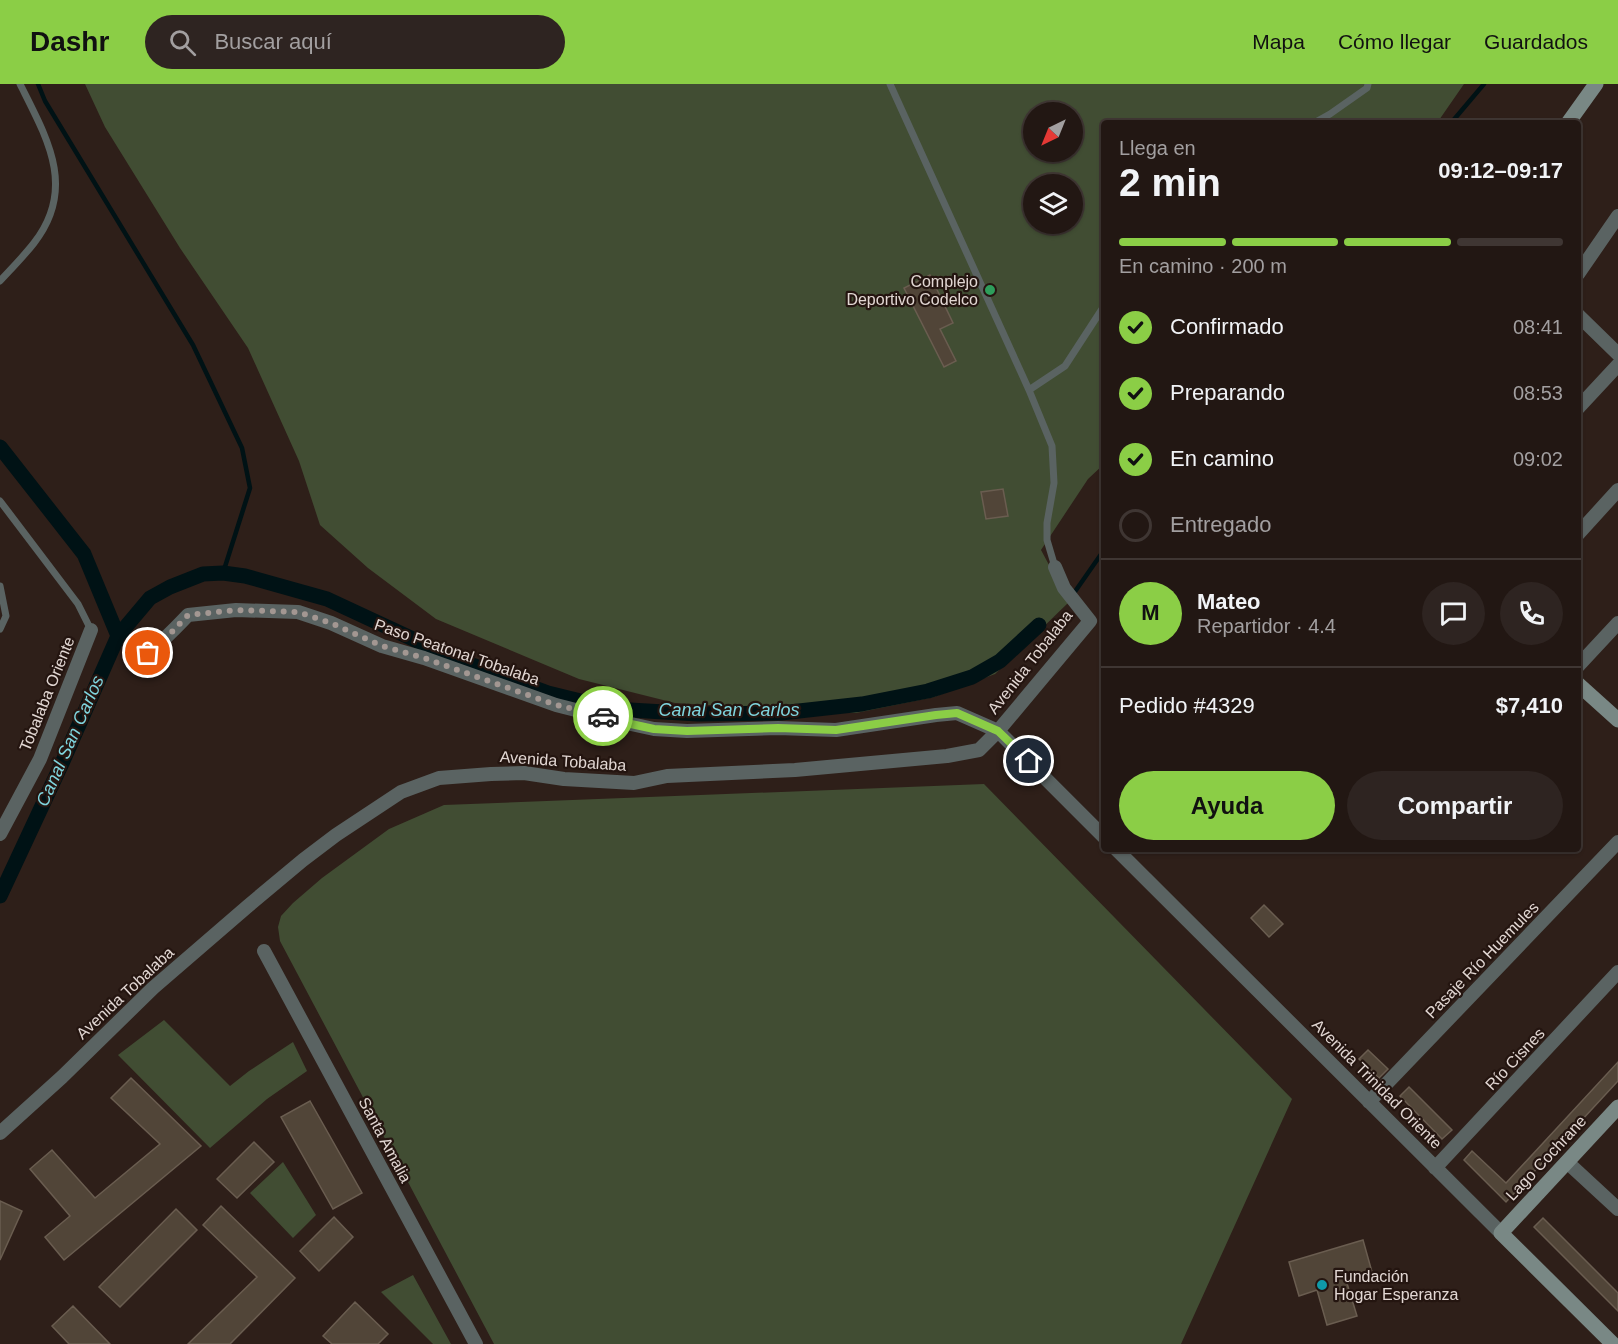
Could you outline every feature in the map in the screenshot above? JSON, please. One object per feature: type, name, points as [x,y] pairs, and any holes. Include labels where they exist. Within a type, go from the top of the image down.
[{"type":"street","points":[[1570,120],[1596,84]]},
{"type":"street","points":[[1581,270],[1618,216]]},
{"type":"street","points":[[1581,318],[1618,354]]},
{"type":"street","points":[[1581,405],[1618,365]]},
{"type":"street","points":[[1581,531],[1618,490]]},
{"type":"street","name":"Avenida Tobalaba","points":[[0,1133],[62,1077],[153,988],[248,906],[336,835],[401,792],[440,778],[491,774],[524,773],[564,779],[634,783],[667,776],[795,770],[947,756],[979,750],[998,731],[1090,621],[1064,588],[1055,567]]},
{"type":"street","name":"Paso Peatonal Tobalaba","points":[[134,662],[169,635],[188,615],[236,610],[298,612],[331,623],[382,646],[424,658],[556,705],[654,729],[687,731],[778,728],[836,730],[957,713],[998,731]]},
{"type":"street","points":[[1581,663],[1618,622]]},
{"type":"street","name":"Tobalaba Oriente","points":[[0,834],[40,759],[91,630]]},
{"type":"street","points":[[1581,687],[1618,720]]},
{"type":"street","points":[[998,731],[1101,834]]},
{"type":"street","name":"Pasaje Río Huemules","points":[[1369,1101],[1618,842]]},
{"type":"street","name":"Avenida Trinidad Oriente","points":[[1119,852],[1613,1344]]},
{"type":"street","name":"Santa Amalia","points":[[264,951],[476,1344]]},
{"type":"street","name":"Río Cisnes","points":[[1435,1168],[1618,972]]},
{"type":"street","name":"Lago Cochrane","points":[[1501,1233],[1618,1107]]},
{"type":"street","points":[[1567,1162],[1618,1209]]},
{"type":"lane","points":[[0,281],[35,242],[45,226],[56,197],[56,172],[53,161],[39,122],[20,84]]},
{"type":"lane","points":[[890,84],[1029,390],[1052,446],[1054,483],[1047,523],[1047,540],[1055,567]]},
{"type":"lane","points":[[1319,120],[1367,88],[1368,84]]},
{"type":"lane","points":[[1029,390],[1065,366],[1101,311]]},
{"type":"lane","points":[[0,501],[78,604],[91,630]]},
{"type":"lane","points":[[0,586],[6,616],[0,629]]},
{"type":"green space","points":[[85,84],[1464,84],[1439,120],[1101,120],[1101,467],[1088,479],[1041,550],[1069,602],[995,674],[934,697],[856,713],[675,703],[579,679],[436,619],[368,568],[320,525],[299,461],[248,348],[180,248],[105,127]]},
{"type":"green space","points":[[984,784],[1292,1099],[1181,1344],[494,1344],[280,941],[278,927],[281,916],[322,878],[389,829],[444,805]]},
{"type":"green space","points":[[164,1020],[230,1086],[293,1042],[307,1071],[267,1099],[210,1148],[118,1055]]},
{"type":"green space","points":[[283,1162],[316,1215],[293,1238],[250,1193]]},
{"type":"green space","points":[[413,1275],[451,1344],[433,1344],[381,1292]]},
{"type":"building","points":[[930,275],[953,323],[940,329],[956,361],[944,367],[904,288]]},
{"type":"building","points":[[1003,489],[1008,516],[986,519],[981,492]]},
{"type":"building","points":[[1264,905],[1283,924],[1269,937],[1251,918]]},
{"type":"building","points":[[1368,1050],[1388,1069],[1379,1078],[1359,1059]]},
{"type":"building","points":[[1618,1062],[1618,1081],[1506,1202],[1464,1160],[1472,1151],[1506,1183]]},
{"type":"building","points":[[131,1078],[201,1146],[64,1260],[45,1237],[70,1216],[30,1169],[52,1150],[95,1198],[160,1144],[111,1098]]},
{"type":"building","points":[[1409,1087],[1452,1130],[1442,1139],[1400,1096]]},
{"type":"building","points":[[310,1101],[362,1193],[333,1209],[281,1117]]},
{"type":"building","points":[[254,1142],[274,1162],[237,1198],[217,1179]]},
{"type":"building","points":[[0,1201],[22,1211],[0,1260]]},
{"type":"building","points":[[221,1206],[295,1278],[230,1344],[188,1344],[257,1277],[203,1225]]},
{"type":"building","points":[[176,1209],[197,1230],[120,1307],[99,1287]]},
{"type":"building","points":[[334,1217],[353,1237],[319,1271],[300,1251]]},
{"type":"building","points":[[1543,1218],[1618,1293],[1618,1311],[1534,1227]]},
{"type":"building","name":"Fundación Hogar Esperanza","points":[[1363,1240],[1372,1272],[1346,1280],[1357,1316],[1327,1325],[1317,1290],[1299,1296],[1289,1262]]},
{"type":"building","points":[[355,1302],[388,1334],[378,1344],[332,1344],[323,1336]]},
{"type":"building","points":[[73,1306],[110,1344],[69,1344],[52,1326]]},
{"type":"waterway","points":[[38,84],[45,101],[193,345],[242,448],[250,488],[223,573]]},
{"type":"waterway","name":"Canal San Carlos","points":[[1454,120],[1484,84]]},
{"type":"waterway","points":[[0,447],[84,554],[118,636]]},
{"type":"waterway","name":"Canal San Carlos","points":[[1074,593],[1101,554]]},
{"type":"waterway","name":"Canal San Carlos","points":[[0,896],[118,636],[150,598],[203,574],[223,573],[245,576],[327,599],[456,659],[548,693],[613,709],[698,714],[781,713],[862,704],[928,691],[972,677],[1000,661],[1039,625]]},
{"type":"way so far","points":[[148,653],[188,615],[236,610],[298,612],[331,623],[382,646],[424,658],[556,705],[603,716]]},
{"type":"place","name":"Complejo Deportivo Codelco","points":[[990,290]]},
{"type":"place","name":"Fundación Hogar Esperanza","points":[[1322,1285]]},
{"type":"route","points":[[603,716],[654,729],[687,731],[778,728],[836,730],[957,713],[998,731],[1029,761]]}]
